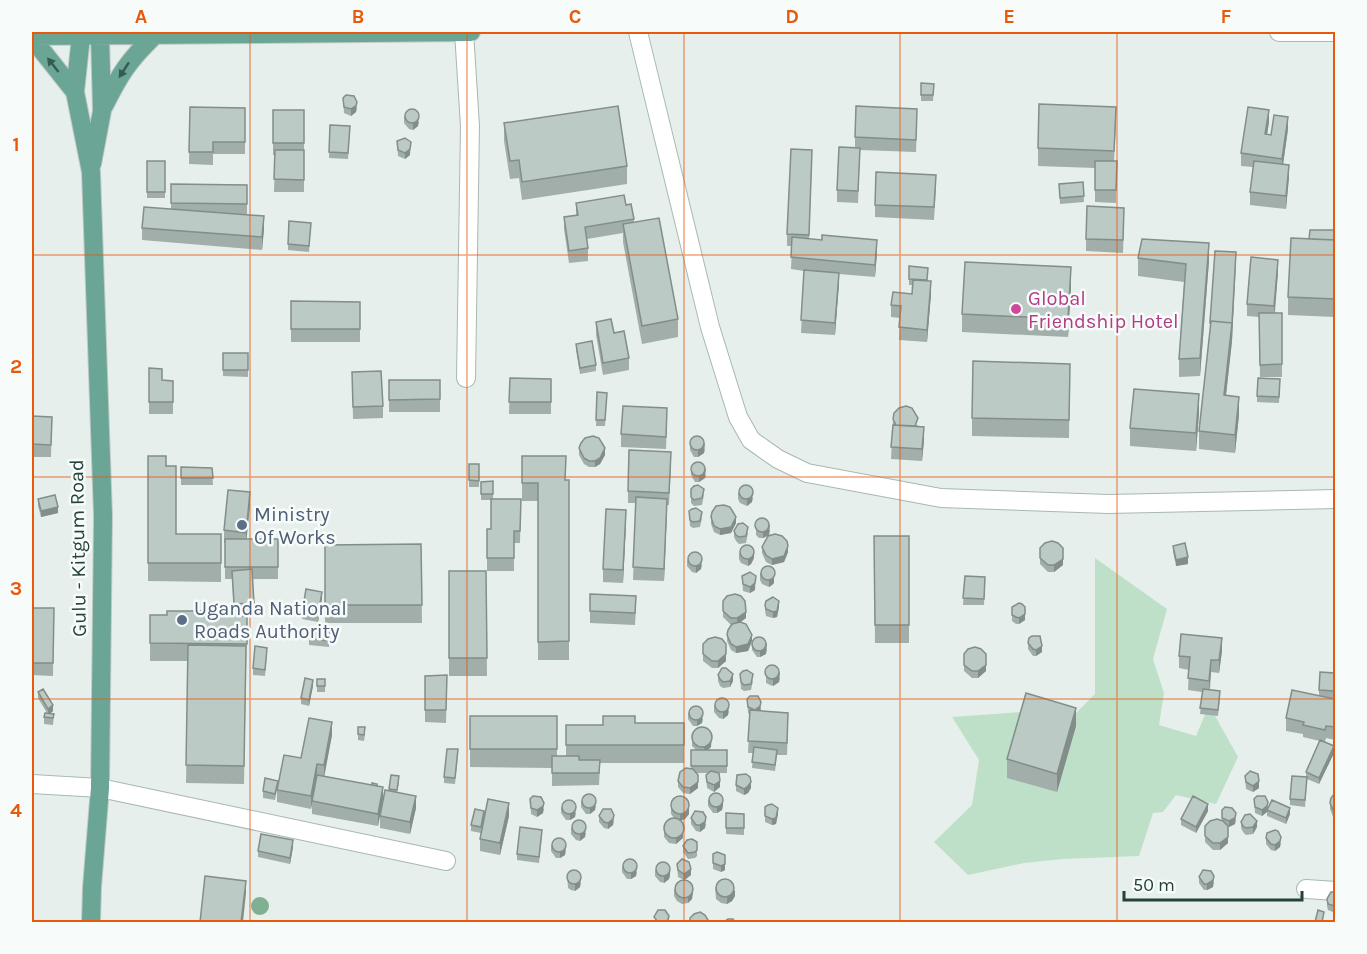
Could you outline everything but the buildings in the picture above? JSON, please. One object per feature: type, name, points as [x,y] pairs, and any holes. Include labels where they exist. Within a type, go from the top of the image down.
[{"type":"main road","points":[[32,37],[471,32]]},
{"type":"main road","points":[[102,111],[126,65],[155,35]]},
{"type":"main road","name":"Gulu - Kitgum Road","points":[[81,36],[75,92],[91,172],[103,516],[100,788],[92,887],[92,922]]},
{"type":"main road","name":"Gulu - Kitgum Road","points":[[91,172],[102,111],[100,36]]},
{"type":"main road","points":[[32,37],[75,92]]},
{"type":"street","points":[[464,32],[470,126],[466,378]]},
{"type":"street","points":[[638,32],[710,327],[738,417],[751,440],[778,459],[807,473],[941,498],[1108,504],[1335,499]]},
{"type":"street","points":[[1279,32],[1335,32]]},
{"type":"street","points":[[32,784],[100,788],[446,861]]},
{"type":"street","points":[[1306,889],[1335,891]]},
{"type":"green space","points":[[1095,558],[1167,609],[1153,659],[1164,693],[1159,725],[1196,736],[1209,705],[1238,757],[1216,804],[1176,795],[1163,812],[1153,813],[1139,856],[1024,863],[968,875],[934,842],[972,805],[979,760],[952,717],[1037,711],[1076,713],[1095,694]]},
{"type":"place","name":"Global Friendship Hotel","points":[[1016,309]]},
{"type":"place","name":"Ministry Of Works","points":[[242,525]]},
{"type":"place","name":"Uganda National Roads Authority","points":[[182,620]]}]
